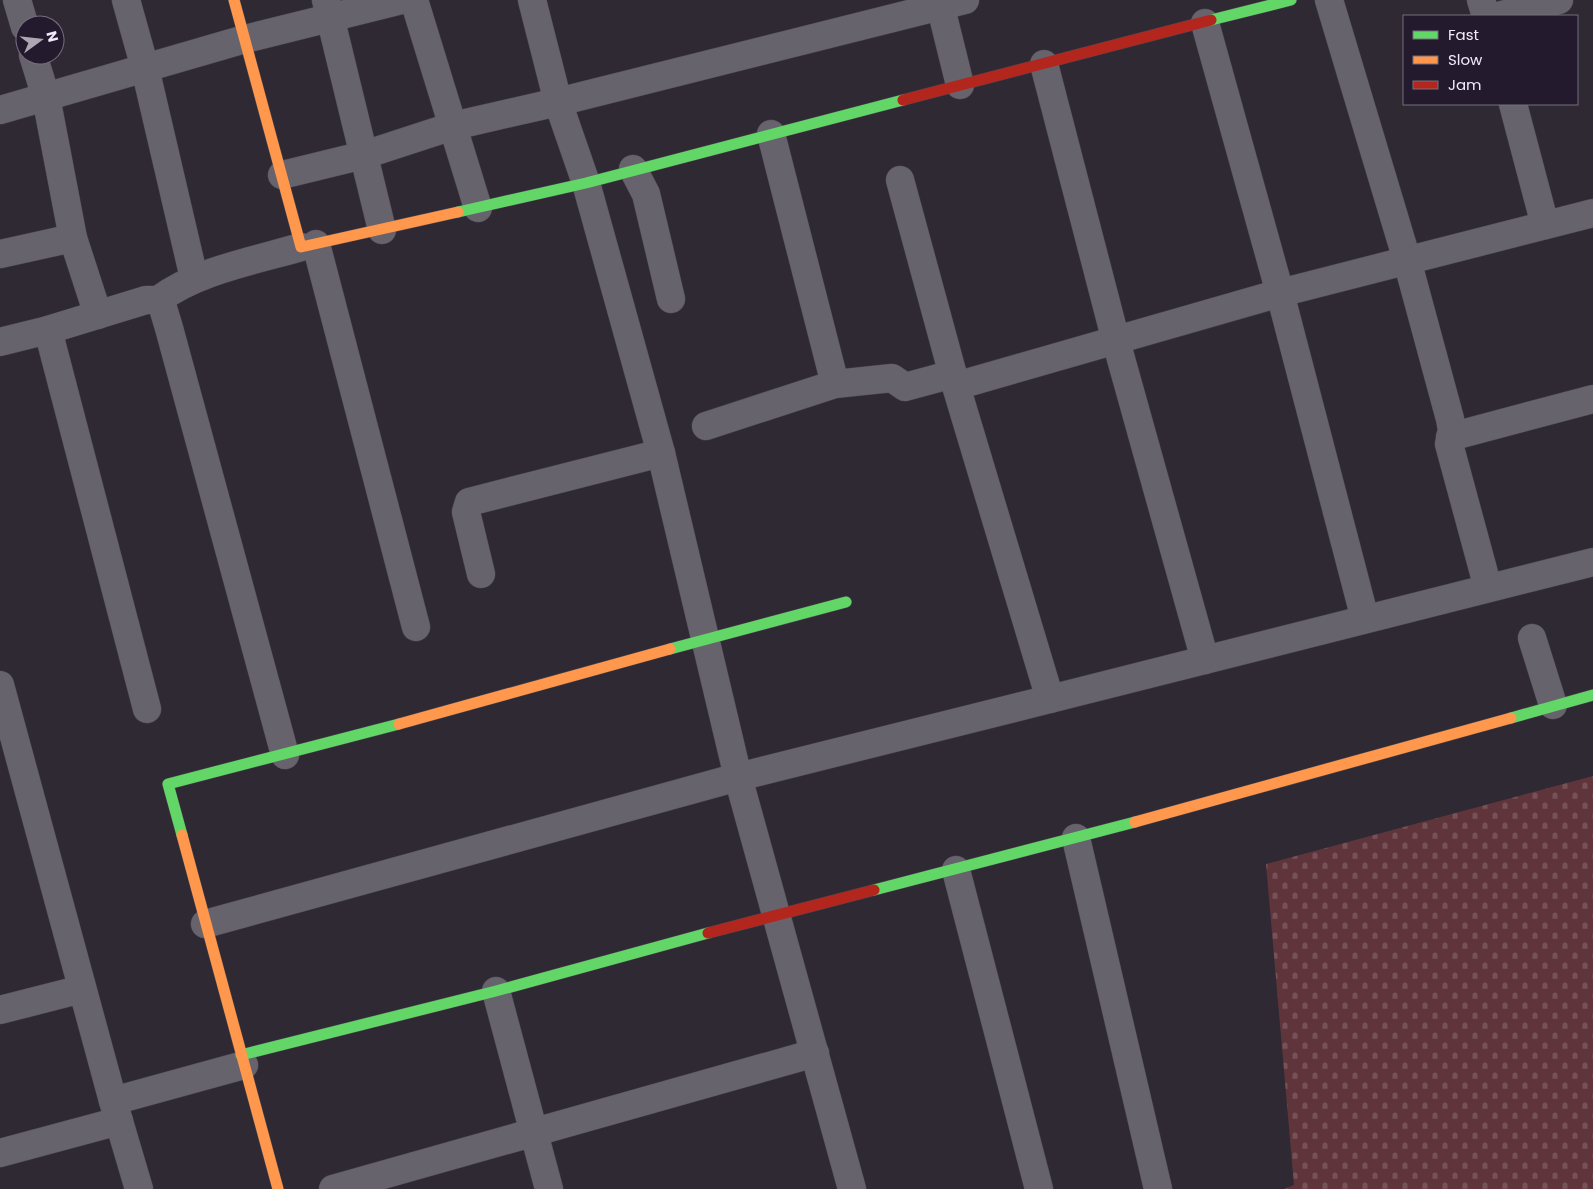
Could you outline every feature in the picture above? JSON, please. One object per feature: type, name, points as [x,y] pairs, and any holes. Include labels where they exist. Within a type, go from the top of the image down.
[{"type":"street","points":[[17,0],[21,15]]},
{"type":"street","points":[[126,0],[145,68],[194,278]]},
{"type":"street","points":[[234,0],[282,175],[308,246],[416,627]]},
{"type":"street","points":[[0,110],[245,39],[328,8],[402,0]]},
{"type":"street","points":[[414,0],[478,208]]},
{"type":"street","points":[[532,0],[558,102],[586,183],[661,453],[738,777],[815,1053],[844,1187]]},
{"type":"street","points":[[0,342],[48,330],[146,300],[158,300],[194,278],[308,246],[586,183],[633,169],[1291,0]]},
{"type":"street","points":[[1329,0],[1407,260],[1450,420],[1449,444],[1488,588]]},
{"type":"street","points":[[1480,0],[1486,15]]},
{"type":"street","points":[[1502,15],[1560,0]]},
{"type":"street","points":[[282,175],[364,155],[453,126],[558,102],[948,2],[960,85]]},
{"type":"street","points":[[328,8],[382,230]]},
{"type":"street","points":[[1205,23],[1280,293],[1365,619]]},
{"type":"street","points":[[1044,64],[1116,340],[1206,660]]},
{"type":"street","points":[[36,65],[46,97],[72,238],[98,315]]},
{"type":"street","points":[[1513,105],[1545,225]]},
{"type":"street","points":[[771,134],[835,384]]},
{"type":"street","points":[[633,169],[646,194],[671,299]]},
{"type":"street","points":[[900,180],[955,380],[1050,699]]},
{"type":"street","points":[[706,426],[835,384],[892,378],[905,387],[955,380],[1116,340],[1280,293],[1593,213]]},
{"type":"street","points":[[0,254],[72,238]]},
{"type":"street","points":[[158,300],[169,328],[285,755]]},
{"type":"street","points":[[48,330],[147,709]]},
{"type":"street","points":[[1450,437],[1593,399]]},
{"type":"street","points":[[481,574],[466,512],[469,502],[661,453]]},
{"type":"street","points":[[205,924],[738,777],[1593,562]]},
{"type":"street","points":[[278,1189],[168,784],[285,755],[704,638],[846,602]]},
{"type":"street","points":[[1532,638],[1553,705]]},
{"type":"street","points":[[0,686],[82,989],[139,1189]]},
{"type":"street","points":[[0,1153],[116,1111],[243,1060],[776,915],[1076,838],[1593,695]]},
{"type":"street","points":[[1076,838],[1158,1189]]},
{"type":"street","points":[[956,870],[1039,1189]]},
{"type":"street","points":[[0,1010],[82,989]]},
{"type":"street","points":[[496,991],[549,1189]]},
{"type":"street","points":[[332,1189],[815,1053]]},
{"type":"green space","points":[[1593,776],[1593,1189],[1284,1189],[1294,1185],[1266,864]]},
{"type":"traffic: fast","points":[[1211,20],[1291,0]]},
{"type":"traffic: fast","points":[[458,212],[586,183],[903,100]]},
{"type":"traffic: fast","points":[[670,649],[846,602]]},
{"type":"traffic: fast","points":[[1511,718],[1593,695]]},
{"type":"traffic: fast","points":[[182,835],[168,784],[399,724]]},
{"type":"traffic: fast","points":[[874,890],[1135,822]]},
{"type":"traffic: fast","points":[[241,1055],[496,991],[708,933]]},
{"type":"traffic: slow","points":[[234,0],[301,247],[458,212]]},
{"type":"traffic: slow","points":[[399,724],[670,649]]},
{"type":"traffic: slow","points":[[1135,822],[1511,718]]},
{"type":"traffic: slow","points":[[182,835],[278,1189]]},
{"type":"traffic: jam","points":[[903,100],[1211,20]]},
{"type":"traffic: jam","points":[[708,933],[874,890]]}]
